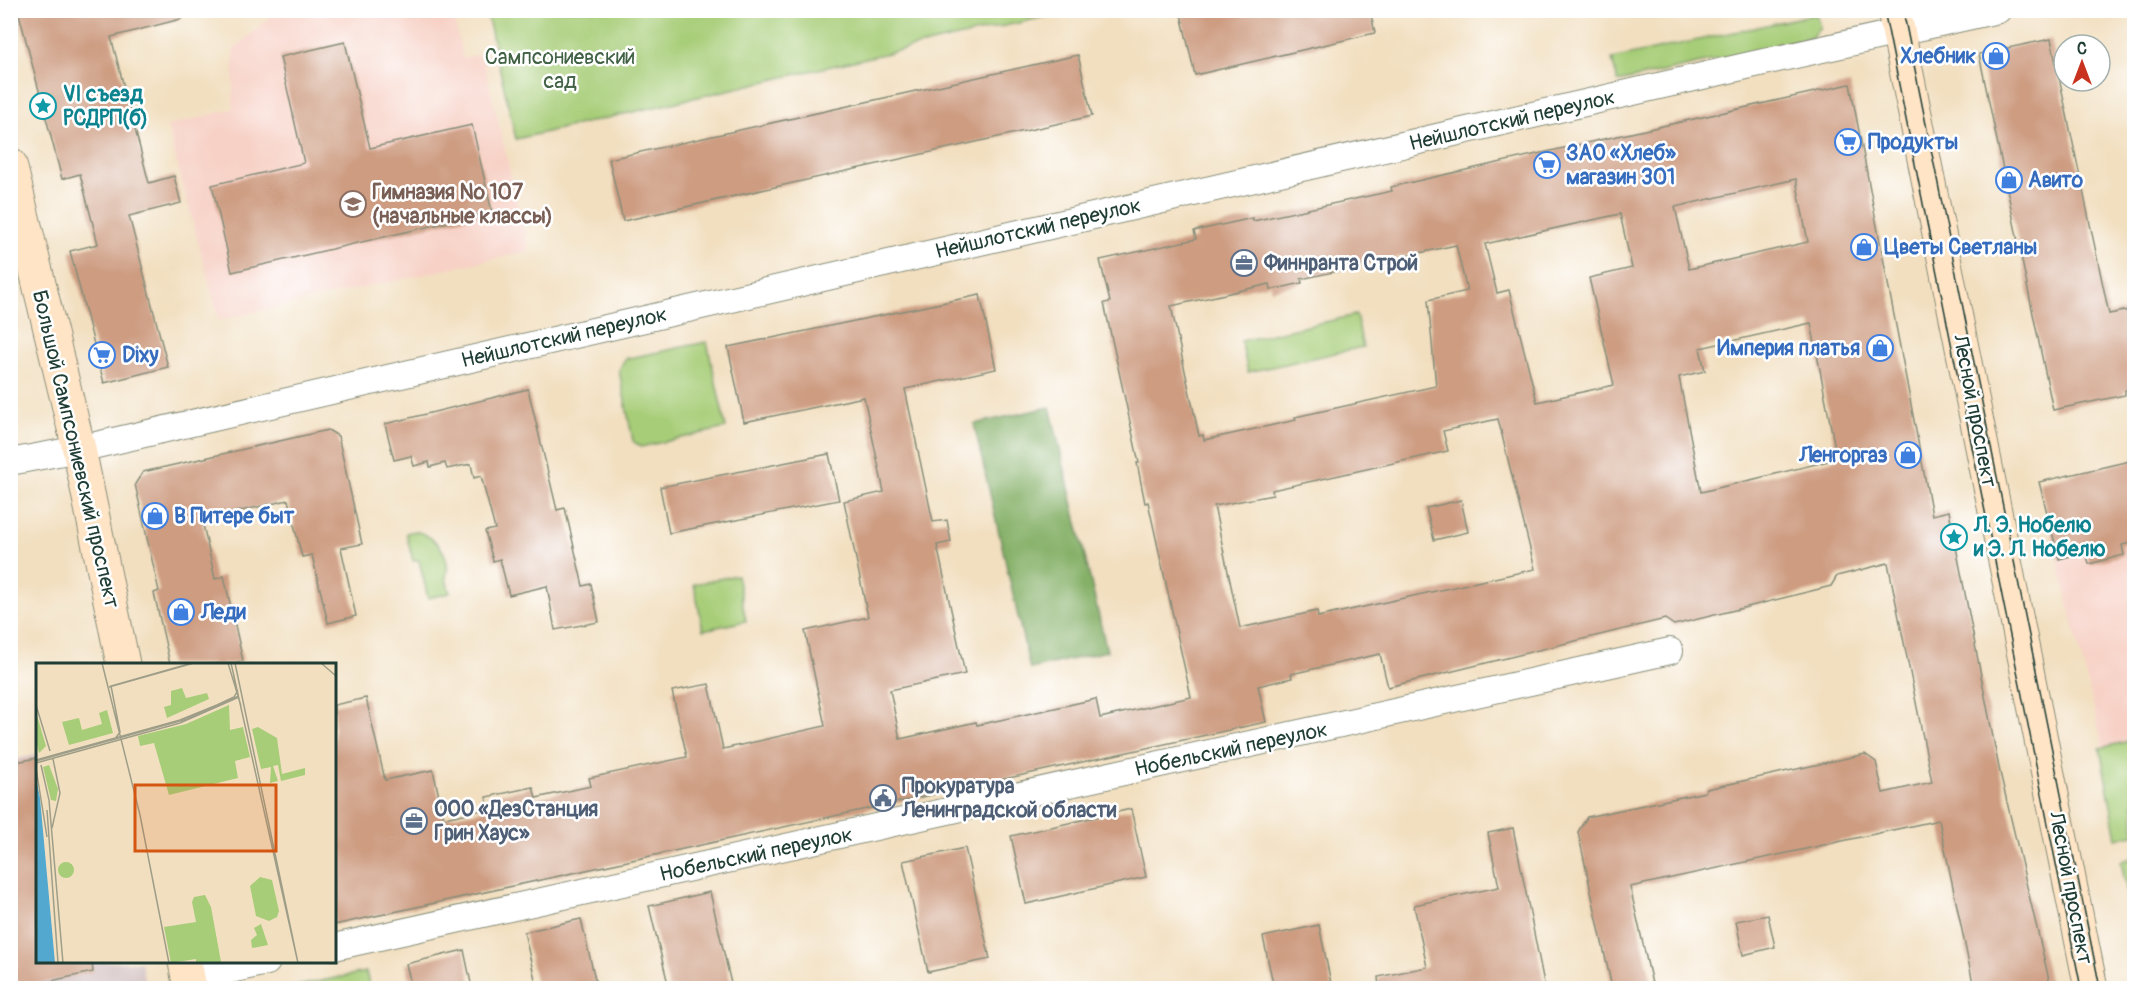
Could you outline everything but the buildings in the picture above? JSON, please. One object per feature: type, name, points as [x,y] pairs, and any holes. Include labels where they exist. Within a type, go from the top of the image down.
[{"type":"main road","name":"Лесной проспект","points":[[1897,21],[2091,988]]},
{"type":"main road","name":"Большой Сампсониевский проспект","points":[[10,164],[79,449],[123,663]]},
{"type":"street","name":"Нейшлотский переулок","points":[[10,462],[79,449],[1897,21],[1998,10]]},
{"type":"street","name":"Нобельский переулок","points":[[336,947],[1670,651]]},
{"type":"street","points":[[188,976],[261,963]]},
{"type":"shaded area","name":"Гимназия № 107 (начальные классы)","points":[[267,11],[452,11],[463,58],[482,54],[529,251],[219,320],[167,126],[233,109],[234,49],[269,18]]},
{"type":"shaded area","points":[[2134,460],[2134,740],[2100,748],[2103,746],[2039,482]]},
{"type":"shaded area","points":[[36,755],[36,963],[141,963],[146,988],[11,988],[11,760]]},
{"type":"green space","name":"Сампсониевский сад","points":[[486,10],[1070,10],[1070,11],[516,139]]},
{"type":"green space","points":[[1816,14],[1820,27],[1811,38],[1618,82],[1612,59]]},
{"type":"green space","points":[[1356,315],[1363,347],[1248,372],[1241,341]]},
{"type":"green space","points":[[707,342],[726,428],[641,447],[633,441],[619,370],[625,359]]},
{"type":"green space","points":[[1050,407],[1107,651],[1030,669],[974,424]]},
{"type":"green space","points":[[415,531],[432,539],[443,552],[446,558],[446,579],[450,593],[428,598],[419,560],[413,561],[406,533]]},
{"type":"green space","points":[[737,575],[746,621],[703,630],[694,584]]},
{"type":"green space","points":[[2134,740],[2134,835],[2117,838],[2100,748]]},
{"type":"green space","points":[[2134,858],[2134,928],[2121,861]]},
{"type":"green space","points":[[366,972],[370,988],[287,988]]},
{"type":"tram line","points":[[1884,10],[2081,988]]},
{"type":"tram line","points":[[1903,10],[2100,988]]},
{"type":"place","name":"Хлебник","points":[[1996,56]]},
{"type":"place","name":"VI съезд РСДРП(б)","points":[[43,106]]},
{"type":"place","name":"Продукты","points":[[1848,142]]},
{"type":"place","name":"ЗАО «Хлеб» магазин 301","points":[[1547,165]]},
{"type":"place","name":"Авито","points":[[2009,180]]},
{"type":"place","name":"Гимназия № 107 (начальные классы)","points":[[353,204]]},
{"type":"place","name":"Цветы Светланы","points":[[1864,247]]},
{"type":"place","name":"Финнранта Строй","points":[[1244,263]]},
{"type":"place","name":"Империя платья","points":[[1880,348]]},
{"type":"place","name":"Dixy","points":[[102,355]]},
{"type":"place","name":"Ленгоргаз","points":[[1908,455]]},
{"type":"place","name":"В Питере быт","points":[[155,516]]},
{"type":"place","name":"Л. Э. Нобелю и Э. Л. Нобелю","points":[[1954,537]]},
{"type":"place","name":"Леди","points":[[181,612]]},
{"type":"place","name":"Прокуратура Ленинградской области","points":[[883,798]]},
{"type":"place","name":"ООО «ДезСтанция Грин Хаус»","points":[[414,821]]}]
